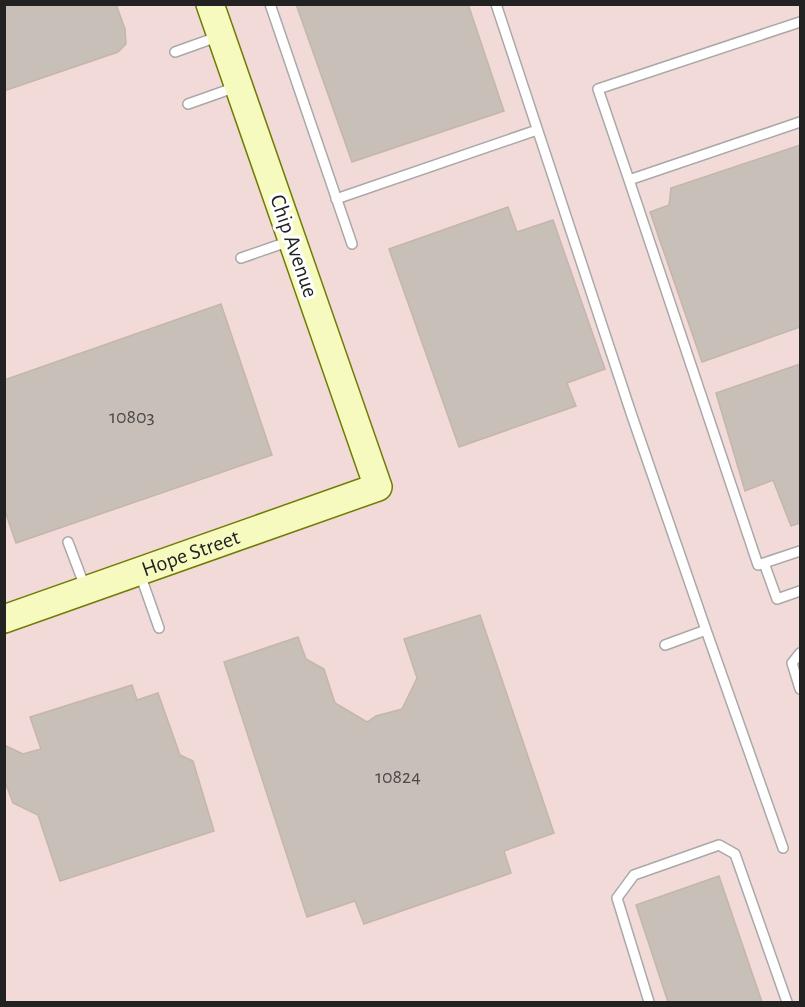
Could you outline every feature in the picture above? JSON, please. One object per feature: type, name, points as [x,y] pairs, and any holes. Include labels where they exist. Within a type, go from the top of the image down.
[{"type":"street","name":"Chip Avenue","points":[[210,4],[378,487]]},
{"type":"street","name":"Hope Street","points":[[4,619],[378,487]]},
{"type":"lane","points":[[270,4],[352,244]]},
{"type":"lane","points":[[496,4],[706,630],[783,848]]},
{"type":"lane","points":[[801,22],[598,90],[758,565],[801,550]]},
{"type":"lane","points":[[174,52],[221,36]]},
{"type":"lane","points":[[188,104],[239,86]]},
{"type":"lane","points":[[629,180],[801,122]]},
{"type":"lane","points":[[336,199],[537,130]]},
{"type":"lane","points":[[241,258],[292,240]]},
{"type":"lane","points":[[68,542],[86,590]]},
{"type":"lane","points":[[764,563],[777,599],[801,591]]},
{"type":"lane","points":[[139,571],[159,628]]},
{"type":"lane","points":[[665,645],[706,630]]},
{"type":"lane","points":[[801,653],[792,663],[801,689]]},
{"type":"lane","points":[[649,1002],[617,898],[634,874],[719,845],[735,854],[787,1002]]},
{"type":"shaded area","points":[[5,5],[800,5],[800,1002],[5,1002]]},
{"type":"building","points":[[4,4],[116,4],[125,29],[126,44],[118,52],[4,91]]},
{"type":"building","points":[[296,4],[468,4],[504,111],[352,162]]},
{"type":"building","points":[[800,145],[800,327],[702,362],[650,212],[669,205],[671,188]]},
{"type":"building","points":[[508,207],[517,232],[553,220],[605,369],[567,383],[576,406],[459,447],[389,249]]},
{"type":"building","points":[[221,304],[272,455],[16,543],[4,508],[4,380]]},
{"type":"building","points":[[800,364],[800,523],[791,526],[773,480],[745,491],[716,393]]},
{"type":"building","points":[[480,615],[554,833],[504,851],[511,873],[364,924],[355,901],[307,917],[224,662],[298,637],[306,659],[324,669],[335,703],[367,722],[376,716],[402,709],[417,678],[404,639]]},
{"type":"building","points":[[132,685],[137,700],[158,693],[180,755],[193,761],[214,831],[60,881],[38,815],[13,803],[4,779],[4,745],[23,754],[41,749],[30,717]]},
{"type":"building","points":[[719,876],[762,1002],[668,1002],[636,905]]}]
